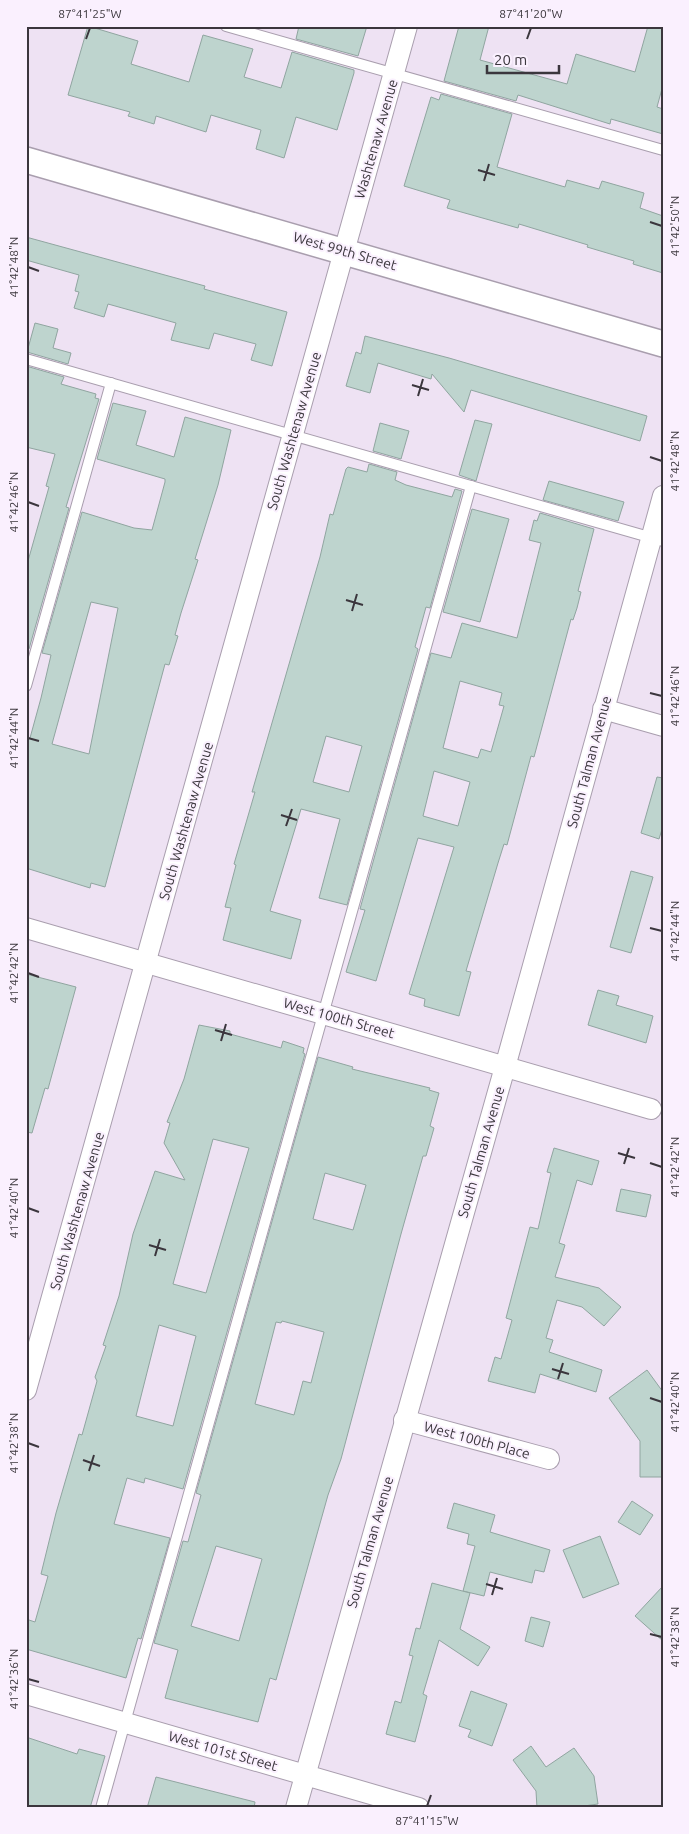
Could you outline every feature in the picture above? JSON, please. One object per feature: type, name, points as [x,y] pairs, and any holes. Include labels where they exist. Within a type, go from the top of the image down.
[{"type":"street","name":"Washtenaw Avenue","points":[[344,251],[408,26]]},
{"type":"street","name":"West 99th Street","points":[[26,160],[663,344]]},
{"type":"street","name":"South Washtenaw Avenue","points":[[26,1390],[344,251]]},
{"type":"street","name":"South Talman Avenue","points":[[296,1808],[505,1067],[603,709],[657,539],[663,496]]},
{"type":"street","points":[[603,709],[663,726]]},
{"type":"street","name":"West 100th Street","points":[[26,928],[651,1109]]},
{"type":"street","name":"West 100th Place","points":[[404,1420],[549,1459]]},
{"type":"street","name":"West 101st Street","points":[[26,1694],[419,1808]]},
{"type":"lane","points":[[226,26],[663,150]]},
{"type":"lane","points":[[26,359],[657,539]]},
{"type":"lane","points":[[26,686],[111,383]]},
{"type":"lane","points":[[101,1808],[470,486]]},
{"type":"building","points":[[88,26],[138,41],[131,64],[189,82],[203,35],[253,49],[244,77],[281,88],[292,52],[354,70],[354,73],[337,130],[296,117],[284,158],[256,149],[261,130],[211,115],[206,132],[156,116],[154,124],[128,116],[130,112],[68,95]]},
{"type":"building","points":[[299,26],[367,26],[358,56],[296,39]]},
{"type":"building","points":[[459,26],[489,26],[480,60],[567,84],[576,54],[635,72],[648,26],[663,26],[663,85],[657,107],[663,109],[663,134],[611,119],[610,124],[518,95],[516,101],[444,81]]},
{"type":"building","points":[[441,94],[512,114],[497,167],[565,187],[567,180],[599,189],[602,181],[644,193],[640,208],[663,216],[663,273],[633,264],[634,261],[587,247],[588,245],[519,224],[518,228],[447,208],[450,200],[404,186],[431,97],[439,100]]},
{"type":"building","points":[[26,237],[205,286],[204,289],[287,312],[272,366],[251,360],[256,344],[214,333],[209,349],[171,340],[176,323],[108,304],[104,317],[74,308],[79,292],[75,291],[79,275],[26,260]]},
{"type":"building","points":[[35,323],[58,329],[53,348],[71,353],[68,364],[27,352]]},
{"type":"building","points":[[365,336],[449,358],[647,416],[640,441],[471,390],[464,412],[432,374],[431,379],[378,363],[370,393],[346,386],[356,352],[361,354]]},
{"type":"building","points":[[26,366],[64,377],[61,384],[96,394],[95,398],[99,399],[66,507],[69,508],[29,649],[26,648],[26,568],[49,487],[46,486],[55,454],[26,447]]},
{"type":"building","points":[[113,403],[146,411],[136,445],[174,457],[185,417],[231,430],[218,485],[195,559],[198,560],[175,635],[178,636],[169,665],[165,664],[105,887],[91,883],[90,888],[26,868],[26,737],[30,738],[41,698],[51,655],[42,653],[82,512],[134,528],[152,530],[165,482],[165,479],[97,459]],"holes":[[[91,602],[118,608],[89,754],[52,744]]]},
{"type":"building","points":[[475,420],[492,424],[476,481],[459,475]]},
{"type":"building","points":[[380,423],[409,431],[401,459],[373,451]]},
{"type":"building","points":[[369,464],[397,472],[395,480],[406,485],[452,497],[455,489],[462,491],[430,608],[426,607],[415,647],[418,649],[347,905],[319,898],[340,819],[301,809],[270,911],[301,920],[291,959],[223,940],[231,908],[225,907],[236,865],[234,864],[255,792],[252,792],[320,557],[330,514],[333,515],[346,469],[348,467],[367,472]],"holes":[[[326,736],[362,746],[349,792],[313,782]]]},
{"type":"building","points":[[549,481],[624,502],[618,521],[543,500]]},
{"type":"building","points":[[472,509],[509,519],[480,622],[443,612]]},
{"type":"building","points":[[540,513],[594,529],[578,591],[581,592],[577,608],[573,620],[571,619],[534,757],[531,756],[507,845],[504,844],[466,971],[471,972],[459,1016],[424,1006],[425,999],[409,994],[454,847],[418,838],[376,981],[346,972],[365,910],[360,909],[431,653],[451,658],[462,623],[517,638],[541,543],[529,540],[534,520],[537,521]],"holes":[[[460,681],[502,693],[499,705],[504,706],[491,752],[481,749],[478,758],[443,748]],[[434,771],[470,782],[458,826],[423,816]]]},
{"type":"building","points":[[657,777],[663,778],[663,826],[659,839],[641,833]]},
{"type":"building","points":[[631,871],[653,877],[631,953],[610,947]]},
{"type":"building","points":[[26,974],[76,987],[48,1089],[45,1088],[32,1133],[26,1132]]},
{"type":"building","points":[[598,990],[619,996],[616,1005],[653,1016],[646,1043],[588,1025]]},
{"type":"building","points":[[199,1025],[230,1031],[230,1034],[281,1048],[283,1041],[304,1048],[303,1053],[305,1054],[183,1489],[145,1478],[144,1483],[127,1478],[114,1524],[170,1538],[141,1639],[138,1638],[126,1678],[26,1649],[26,1619],[35,1622],[48,1576],[41,1574],[56,1513],[79,1434],[82,1435],[97,1381],[95,1377],[106,1346],[103,1345],[119,1296],[133,1234],[155,1171],[185,1180],[164,1143],[170,1123],[167,1122],[184,1079]],"holes":[[[213,1139],[249,1148],[206,1293],[173,1284]],[[159,1325],[196,1336],[173,1426],[136,1416]]]},
{"type":"building","points":[[318,1057],[353,1067],[352,1069],[430,1088],[429,1090],[439,1093],[430,1126],[434,1128],[426,1156],[423,1156],[401,1234],[341,1459],[328,1495],[276,1680],[270,1678],[258,1722],[165,1698],[178,1650],[154,1643],[183,1541],[188,1542],[201,1495],[196,1493]],"holes":[[[325,1173],[366,1185],[353,1230],[313,1219]],[[282,1321],[324,1332],[311,1383],[303,1381],[294,1415],[255,1404],[276,1322],[281,1323]],[[216,1546],[262,1559],[239,1641],[191,1626]]]},
{"type":"building","points":[[554,1148],[599,1161],[592,1185],[577,1180],[559,1243],[565,1245],[555,1277],[599,1288],[621,1307],[604,1326],[582,1307],[557,1300],[546,1338],[553,1340],[549,1352],[602,1370],[596,1392],[540,1374],[535,1393],[488,1381],[495,1357],[501,1359],[512,1320],[506,1318],[530,1227],[538,1229],[551,1173],[547,1172]]},
{"type":"building","points":[[621,1189],[651,1195],[646,1217],[616,1211]]},
{"type":"building","points":[[647,1370],[663,1392],[663,1477],[640,1477],[640,1441],[609,1398]]},
{"type":"building","points":[[632,1501],[653,1515],[640,1535],[618,1522]]},
{"type":"building","points":[[454,1503],[495,1515],[490,1532],[550,1550],[544,1572],[535,1570],[532,1583],[490,1572],[484,1596],[463,1591],[475,1546],[467,1544],[469,1534],[447,1528]]},
{"type":"building","points":[[600,1536],[619,1584],[583,1598],[563,1550]]},
{"type":"building","points":[[432,1583],[470,1593],[460,1629],[490,1647],[478,1666],[439,1640],[423,1694],[427,1696],[415,1742],[386,1734],[395,1701],[401,1703],[413,1656],[409,1655],[416,1628],[420,1629]]},
{"type":"building","points":[[663,1586],[663,1641],[635,1616]]},
{"type":"building","points":[[531,1617],[550,1622],[543,1647],[525,1641]]},
{"type":"building","points":[[471,1691],[507,1704],[492,1746],[468,1737],[471,1730],[459,1726]]},
{"type":"building","points":[[26,1737],[77,1754],[79,1749],[105,1756],[90,1808],[26,1808]]},
{"type":"building","points":[[531,1746],[546,1767],[574,1748],[594,1776],[598,1804],[570,1808],[537,1808],[536,1791],[513,1760]]},
{"type":"building","points":[[156,1777],[255,1802],[254,1808],[147,1808]]}]
